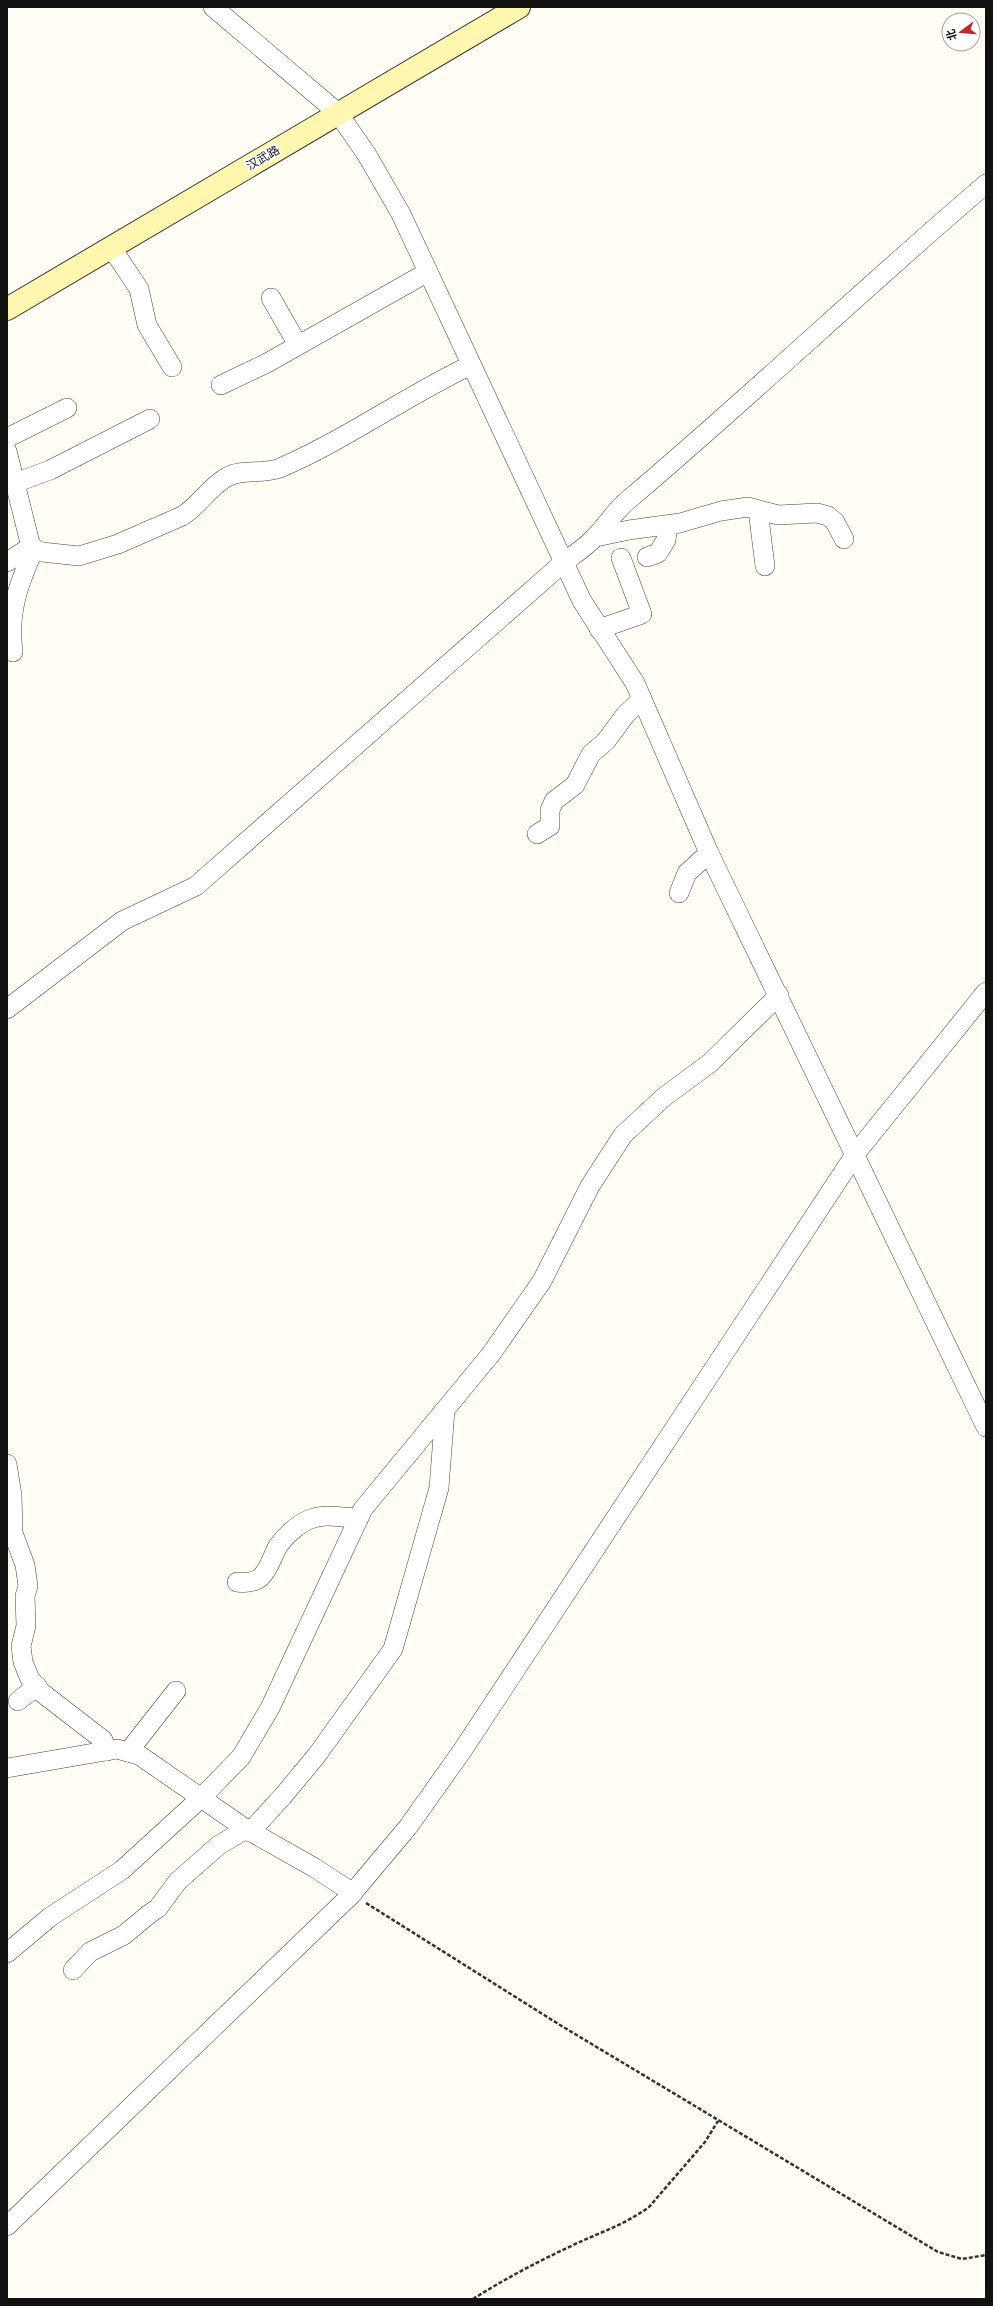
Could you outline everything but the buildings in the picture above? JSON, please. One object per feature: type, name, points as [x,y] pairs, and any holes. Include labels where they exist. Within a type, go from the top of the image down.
[{"type":"main road","name":"汉武路","points":[[7,309],[519,7]]},
{"type":"street","points":[[213,7],[338,113],[371,162],[401,214],[582,601],[635,683],[709,853],[856,1153],[986,1426]]},
{"type":"street","points":[[7,1009],[122,921],[196,886],[564,562],[596,537],[607,521],[626,502],[730,412],[896,261],[986,184]]},
{"type":"street","points":[[111,247],[139,289],[147,325],[172,368]]},
{"type":"street","points":[[221,385],[267,364],[428,272]]},
{"type":"street","points":[[271,298],[298,345]]},
{"type":"street","points":[[7,562],[33,548],[55,554],[79,556],[118,544],[182,516],[190,511],[215,484],[227,477],[237,472],[256,473],[279,468],[372,421],[412,395],[471,364]]},
{"type":"street","points":[[7,438],[67,408]]},
{"type":"street","points":[[15,483],[50,470],[150,419]]},
{"type":"street","points":[[8,455],[33,548],[20,581],[12,611],[11,635],[13,652]]},
{"type":"street","points":[[596,537],[629,530],[668,526],[738,508],[758,510],[778,515],[817,513],[828,516],[835,522],[844,540]]},
{"type":"street","points":[[758,510],[765,566]]},
{"type":"street","points":[[647,557],[658,553],[666,540],[668,526]]},
{"type":"street","points":[[600,629],[642,614],[621,558]]},
{"type":"street","points":[[537,834],[550,826],[550,810],[554,801],[576,785],[591,754],[606,741],[626,714],[642,699]]},
{"type":"street","points":[[678,893],[687,873],[709,853]]},
{"type":"street","points":[[7,2226],[353,1893],[408,1827],[462,1751],[856,1153],[986,992]]},
{"type":"street","points":[[7,1953],[50,1917],[122,1870],[202,1797],[241,1757],[270,1708],[359,1517],[401,1461],[491,1354],[542,1281],[590,1186],[623,1135],[664,1097],[710,1063],[778,995]]},
{"type":"street","points":[[73,1970],[90,1952],[124,1934],[158,1908],[178,1881],[219,1845],[248,1830],[283,1796],[317,1755],[393,1649],[439,1488],[445,1410]]},
{"type":"street","points":[[7,1464],[12,1495],[10,1535],[25,1565],[28,1586],[25,1596],[26,1626],[14,1648],[23,1662],[30,1679],[41,1692],[103,1740],[107,1751]]},
{"type":"street","points":[[237,1582],[248,1584],[264,1576],[279,1546],[292,1531],[308,1520],[322,1515],[347,1519],[359,1517]]},
{"type":"street","points":[[18,1701],[37,1686]]},
{"type":"street","points":[[128,1752],[176,1691]]},
{"type":"street","points":[[7,1768],[117,1749],[138,1755],[202,1797],[248,1830],[315,1868],[353,1893]]},
{"type":"path","points":[[353,1893],[370,1907],[462,1965],[938,2252],[962,2259],[986,2255]]},
{"type":"path","points":[[473,2299],[516,2273],[567,2248],[627,2222],[649,2207],[705,2142],[718,2120]]}]
